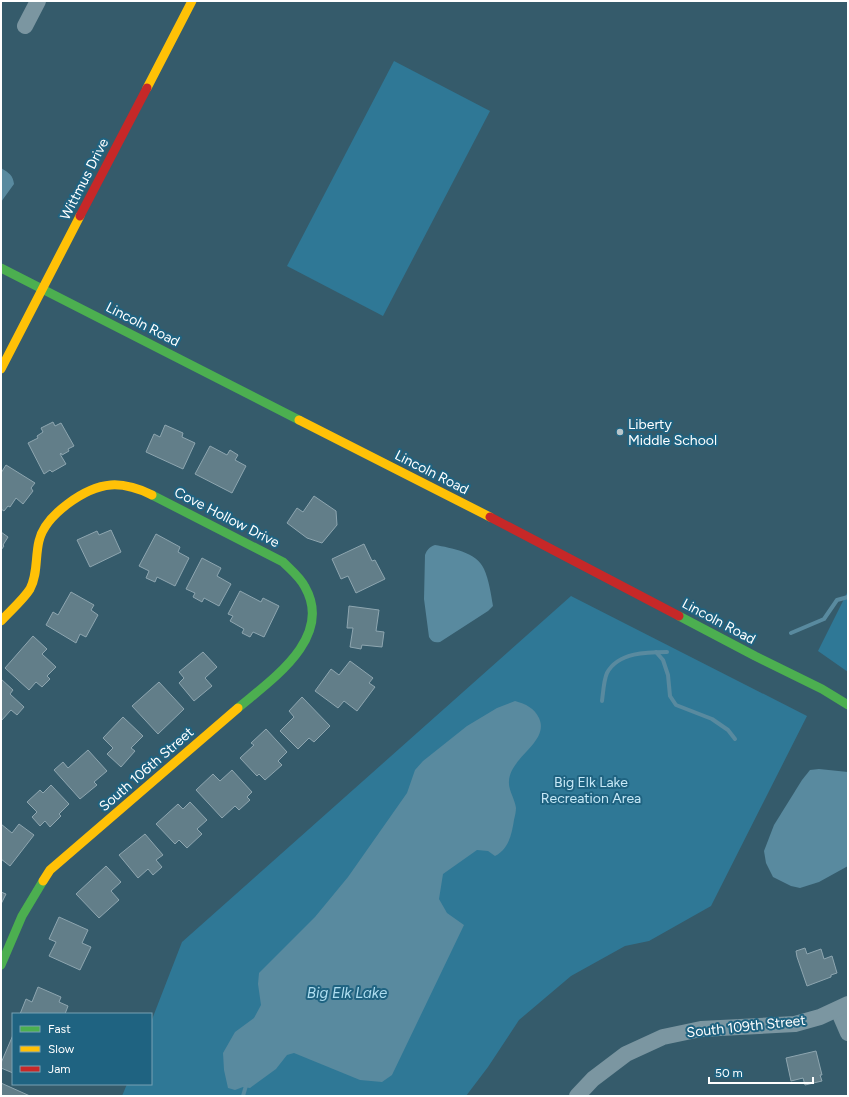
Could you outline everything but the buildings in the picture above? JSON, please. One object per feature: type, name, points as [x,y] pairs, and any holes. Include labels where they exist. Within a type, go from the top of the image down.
[{"type":"street","points":[[25,26],[38,1]]},
{"type":"street","name":"Wittmus Drive","points":[[1,369],[192,1]]},
{"type":"street","name":"Lincoln Road","points":[[1,268],[548,547],[755,656],[822,689],[848,705]]},
{"type":"street","name":"Cove Hollow Drive","points":[[1,621],[29,590],[35,577],[40,540],[51,518],[66,504],[90,490],[111,485],[140,488],[284,562],[296,573],[306,586],[312,602]]},
{"type":"street","name":"South 106th Street","points":[[2,961],[25,908],[36,888],[50,870],[289,664],[300,652],[308,637],[313,619],[312,602]]},
{"type":"street","points":[[843,1007],[848,1033]]},
{"type":"street","name":"South 109th Street","points":[[577,1096],[593,1079],[626,1054],[663,1037],[701,1029],[795,1024],[820,1017],[843,1007]]},
{"type":"green space","points":[[394,61],[490,111],[383,316],[287,266]]},
{"type":"green space","points":[[848,591],[848,672],[818,651]]},
{"type":"green space","name":"Big Elk Lake Recreation Area","points":[[571,596],[807,716],[711,906],[649,941],[625,946],[571,976],[519,1020],[488,1067],[466,1096],[122,1096],[127,1085],[152,1085],[152,1019],[182,942]]},
{"type":"water","points":[[1,168],[10,174],[13,178],[14,184],[1,202]]},
{"type":"water","points":[[435,545],[463,552],[476,558],[481,563],[490,587],[493,606],[488,611],[440,642],[432,641],[429,637],[424,599],[425,555],[428,549]]},
{"type":"water","name":"Big Elk Lake","points":[[515,701],[526,705],[535,712],[539,718],[541,727],[535,742],[511,772],[509,784],[516,808],[511,835],[504,849],[495,856],[488,851],[477,850],[443,874],[439,899],[447,913],[464,925],[392,1075],[382,1082],[360,1080],[294,1053],[287,1055],[276,1069],[250,1088],[243,1087],[235,1090],[228,1088],[224,1070],[223,1053],[235,1032],[254,1018],[261,1005],[258,984],[259,973],[315,917],[348,877],[407,793],[415,770],[423,761],[467,726],[497,708]]},
{"type":"water","points":[[819,769],[848,772],[848,866],[819,882],[800,888],[791,886],[773,877],[766,863],[764,851],[774,825],[802,780],[810,770]]},
{"type":"waterway","points":[[791,633],[824,619],[837,600],[848,597]]},
{"type":"waterway","points":[[656,652],[663,660],[668,675],[670,696],[676,705],[712,719],[728,730],[735,739]]},
{"type":"waterway","points":[[602,701],[604,682],[607,673],[618,661],[626,657],[643,653],[667,652]]},
{"type":"waterway","points":[[243,1096],[247,1082]]},
{"type":"traffic: fast","points":[[1,268],[299,420]]},
{"type":"traffic: fast","points":[[152,495],[283,562],[298,577],[305,587],[312,606],[311,623],[305,640],[295,656],[281,671],[238,708]]},
{"type":"traffic: fast","points":[[679,616],[822,689],[848,705]]},
{"type":"traffic: fast","points":[[1,965],[22,916],[43,881]]},
{"type":"traffic: slow","points":[[147,88],[192,1]]},
{"type":"traffic: slow","points":[[1,369],[80,216]]},
{"type":"traffic: slow","points":[[299,420],[490,517]]},
{"type":"traffic: slow","points":[[1,621],[30,589],[33,583],[39,541],[43,531],[58,512],[78,497],[90,491],[111,485],[132,487],[152,495]]},
{"type":"traffic: slow","points":[[43,881],[50,870],[238,708]]},
{"type":"traffic: jam","points":[[80,216],[147,88]]},
{"type":"traffic: jam","points":[[490,517],[679,616]]},
{"type":"place","name":"Liberty Middle School","points":[[620,432]]}]
